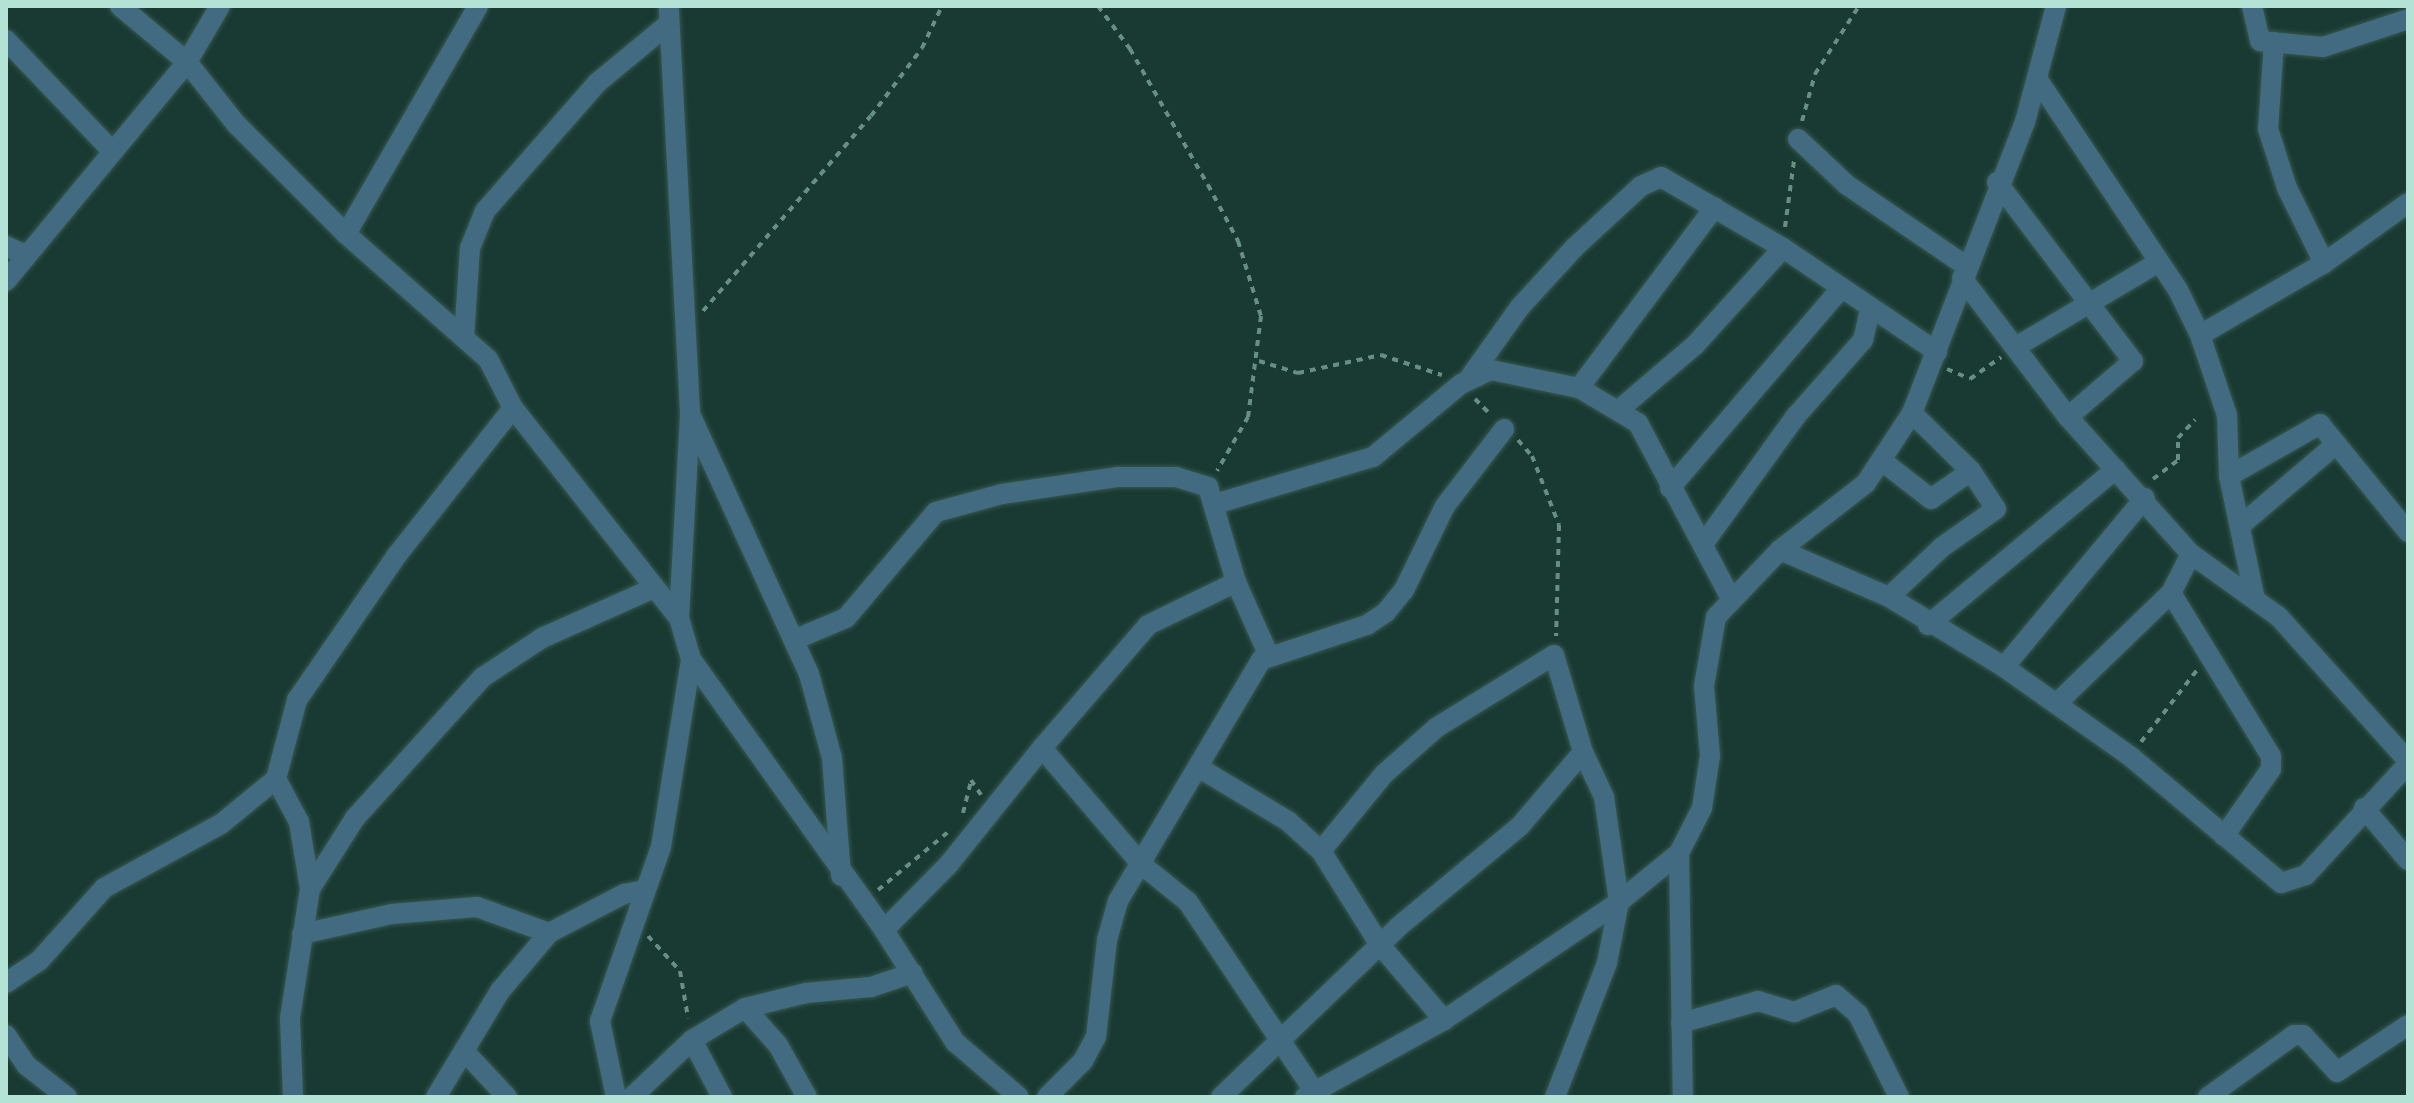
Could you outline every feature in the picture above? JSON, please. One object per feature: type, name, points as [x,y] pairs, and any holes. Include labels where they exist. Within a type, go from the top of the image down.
[{"type":"street","points":[[120,6],[187,62],[237,125],[346,234],[488,359],[513,408],[679,618]]},
{"type":"street","points":[[6,281],[15,251],[111,150],[187,62],[220,6]]},
{"type":"street","points":[[346,234],[478,6]]},
{"type":"street","points":[[1042,748],[1141,864],[1188,902],[1281,1036],[1310,1094],[1444,1020],[1619,902],[1679,853],[1702,808],[1710,756],[1707,656],[1716,617],[1730,597],[1780,550],[1866,483],[1912,413],[1936,358],[1997,182],[2038,80],[2056,6]]},
{"type":"street","points":[[2252,6],[2257,38],[2323,47],[2408,19]]},
{"type":"street","points":[[464,338],[470,248],[485,211],[597,83],[668,15]]},
{"type":"street","points":[[668,15],[681,337],[690,412],[679,618],[691,659],[841,876],[884,930],[955,1042],[1019,1097]]},
{"type":"street","points":[[6,40],[111,150]]},
{"type":"street","points":[[2274,42],[2268,129],[2324,263]]},
{"type":"street","points":[[2038,80],[2159,262],[2200,335],[2227,415],[2229,476],[2255,599]]},
{"type":"street","points":[[1780,550],[1889,597],[1928,625],[2004,667],[2131,757],[2281,883],[2294,883],[2408,763],[2328,668],[2255,599],[2191,554],[2142,494],[2068,417],[1964,272],[1847,185],[1798,139]]},
{"type":"street","points":[[796,639],[846,618],[936,512],[1002,494],[1117,477],[1176,477],[1212,496],[1373,457],[1469,379],[1520,307],[1641,186],[1671,180],[1783,248],[1936,358]]},
{"type":"street","points":[[1997,182],[2132,365],[2068,417]]},
{"type":"street","points":[[2200,335],[2324,263],[2408,203]]},
{"type":"street","points":[[1579,388],[1715,207]]},
{"type":"street","points":[[1621,408],[1695,345],[1783,248]]},
{"type":"street","points":[[2019,345],[2091,306],[2159,262]]},
{"type":"street","points":[[1670,488],[1840,290]]},
{"type":"street","points":[[1704,543],[1796,416],[1863,340],[1870,309]]},
{"type":"street","points":[[1469,379],[1491,370],[1579,388],[1621,408],[1652,445],[1670,488],[1704,543],[1730,597]]},
{"type":"street","points":[[6,983],[39,961],[104,888],[221,824],[276,779],[297,700],[397,555],[513,408]]},
{"type":"street","points":[[690,412],[796,639],[832,758],[841,876]]},
{"type":"street","points":[[1889,597],[1942,547],[1996,509],[1971,471],[1912,413]]},
{"type":"street","points":[[2229,476],[2316,424],[2408,532]]},
{"type":"street","points":[[1047,1097],[1083,1061],[1096,1037],[1107,940],[1118,901],[1201,769],[1268,654],[1367,625],[1386,612],[1404,590],[1445,506],[1504,429]]},
{"type":"street","points":[[2241,525],[2335,445]]},
{"type":"street","points":[[1882,461],[1931,499],[1971,471]]},
{"type":"street","points":[[1928,625],[2116,469]]},
{"type":"street","points":[[2004,667],[2142,494]]},
{"type":"street","points":[[1212,496],[1236,582],[1268,654]]},
{"type":"street","points":[[2057,703],[2171,593],[2191,554]]},
{"type":"street","points":[[884,930],[920,897],[1148,625],[1236,582]]},
{"type":"street","points":[[310,889],[355,818],[483,677],[542,638],[654,588]]},
{"type":"street","points":[[2171,593],[2271,756],[2271,769],[2224,836]]},
{"type":"street","points":[[1321,851],[1384,774],[1436,728],[1554,655],[1583,752],[1604,797],[1619,902],[1607,963],[1555,1097]]},
{"type":"street","points":[[616,1097],[600,1021],[661,847],[691,659]]},
{"type":"street","points":[[1221,1097],[1257,1067],[1281,1036],[1380,945],[1520,826],[1583,752]]},
{"type":"street","points":[[1201,769],[1288,821],[1321,851],[1380,945],[1444,1020]]},
{"type":"street","points":[[276,779],[299,822],[310,889],[290,1018],[293,1097]]},
{"type":"street","points":[[2364,808],[2408,860]]},
{"type":"street","points":[[1679,853],[1683,1097]]},
{"type":"street","points":[[436,1097],[500,991],[549,933],[624,894],[645,890]]},
{"type":"street","points":[[302,934],[392,914],[477,907],[549,933]]},
{"type":"street","points":[[632,1097],[692,1040],[745,1008],[806,993],[871,987],[913,973]]},
{"type":"street","points":[[1681,1023],[1758,1001],[1794,1012],[1836,995],[1858,1014],[1899,1097]]},
{"type":"street","points":[[745,1008],[778,1045],[807,1097]]},
{"type":"street","points":[[2208,1097],[2294,1035],[2303,1035],[2337,1072],[2408,1025]]},
{"type":"street","points":[[6,1035],[26,1065],[67,1097]]},
{"type":"street","points":[[692,1040],[722,1097]]},
{"type":"street","points":[[464,1051],[507,1097]]},
{"type":"path","points":[[681,337],[871,116],[922,48],[942,6]]},
{"type":"path","points":[[1098,6],[1130,49],[1216,199],[1238,241],[1261,316],[1248,417],[1212,496]]},
{"type":"path","points":[[1936,358],[1970,379],[2019,345]]},
{"type":"path","points":[[2142,494],[2178,460],[2178,438],[2195,420]]},
{"type":"path","points":[[2131,757],[2176,689],[2212,659]]},
{"type":"path","points":[[865,903],[910,857],[949,832],[965,811],[971,780],[992,809]]},
{"type":"path","points":[[634,920],[680,971],[692,1040]]}]
